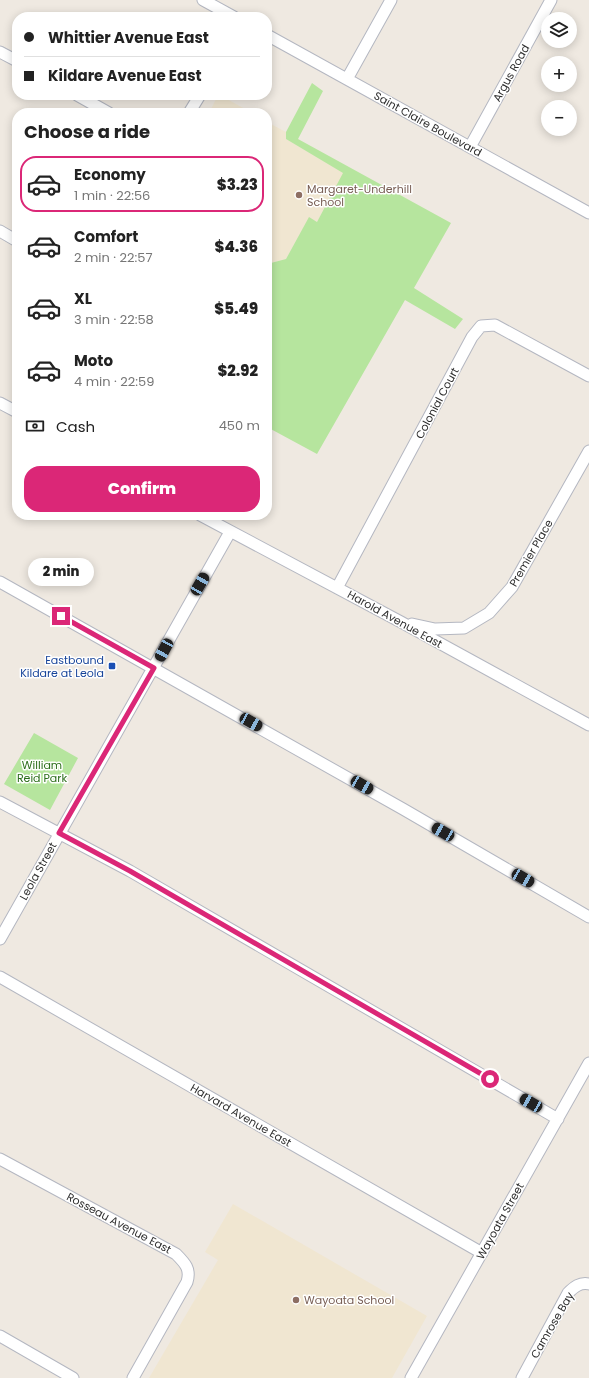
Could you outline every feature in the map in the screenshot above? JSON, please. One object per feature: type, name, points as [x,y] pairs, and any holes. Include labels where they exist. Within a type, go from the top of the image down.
[{"type":"street","points":[[203,0],[225,12]]},
{"type":"street","points":[[347,79],[390,0]]},
{"type":"street","name":"Argus Road","points":[[470,147],[551,0]]},
{"type":"street","name":"Saint Claire Boulevard","points":[[272,38],[589,213]]},
{"type":"street","points":[[0,52],[12,58]]},
{"type":"street","points":[[86,100],[100,108]]},
{"type":"street","points":[[0,232],[12,238]]},
{"type":"street","name":"Colonial Court","points":[[337,588],[472,337],[481,326],[495,325],[589,376]]},
{"type":"street","points":[[0,403],[12,409]]},
{"type":"street","name":"Premier Place","points":[[401,622],[435,629],[464,628],[489,613],[512,587],[589,451]]},
{"type":"street","name":"Harold Avenue East","points":[[209,520],[401,622],[589,725]]},
{"type":"street","name":"Leola Street","points":[[0,939],[230,532]]},
{"type":"street","points":[[0,582],[154,668],[589,917]]},
{"type":"street","points":[[0,802],[130,871],[558,1119]]},
{"type":"street","name":"Harvard Avenue East","points":[[0,977],[482,1253]]},
{"type":"street","name":"Wayoata Street","points":[[411,1378],[589,1063]]},
{"type":"street","name":"Rosseau Avenue East","points":[[0,1159],[176,1254],[188,1268],[189,1276],[187,1282],[133,1378]]},
{"type":"street","name":"Camrose Bay","points":[[522,1378],[568,1293],[575,1286],[586,1283],[589,1284]]},
{"type":"street","points":[[0,1336],[73,1378]]},
{"type":"shaded area","points":[[216,100],[229,100],[243,108],[212,108]]},
{"type":"shaded area","name":"Margaret-Underhill School","points":[[272,125],[286,132],[286,139],[344,173],[317,222],[309,218],[286,259],[272,263]]},
{"type":"shaded area","name":"Wayoata School","points":[[233,1204],[427,1316],[392,1378],[149,1378],[218,1260],[205,1252]]},
{"type":"green space","points":[[312,83],[323,91],[298,139],[451,223],[414,288],[463,319],[455,329],[405,300],[317,454],[272,430],[272,263],[286,259],[309,217],[317,222],[343,173],[286,139],[286,132]]},
{"type":"green space","name":"William Reid Park","points":[[34,733],[78,758],[50,810],[4,784]]},
{"type":"place","name":"Margaret-Underhill School","points":[[299,195]]},
{"type":"place","name":"Eastbound Kildare at Leola","points":[[112,666]]},
{"type":"place","name":"Wayoata School","points":[[296,1300]]},
{"type":"route","points":[[61,616],[154,668],[59,833],[130,871],[490,1079]]}]
